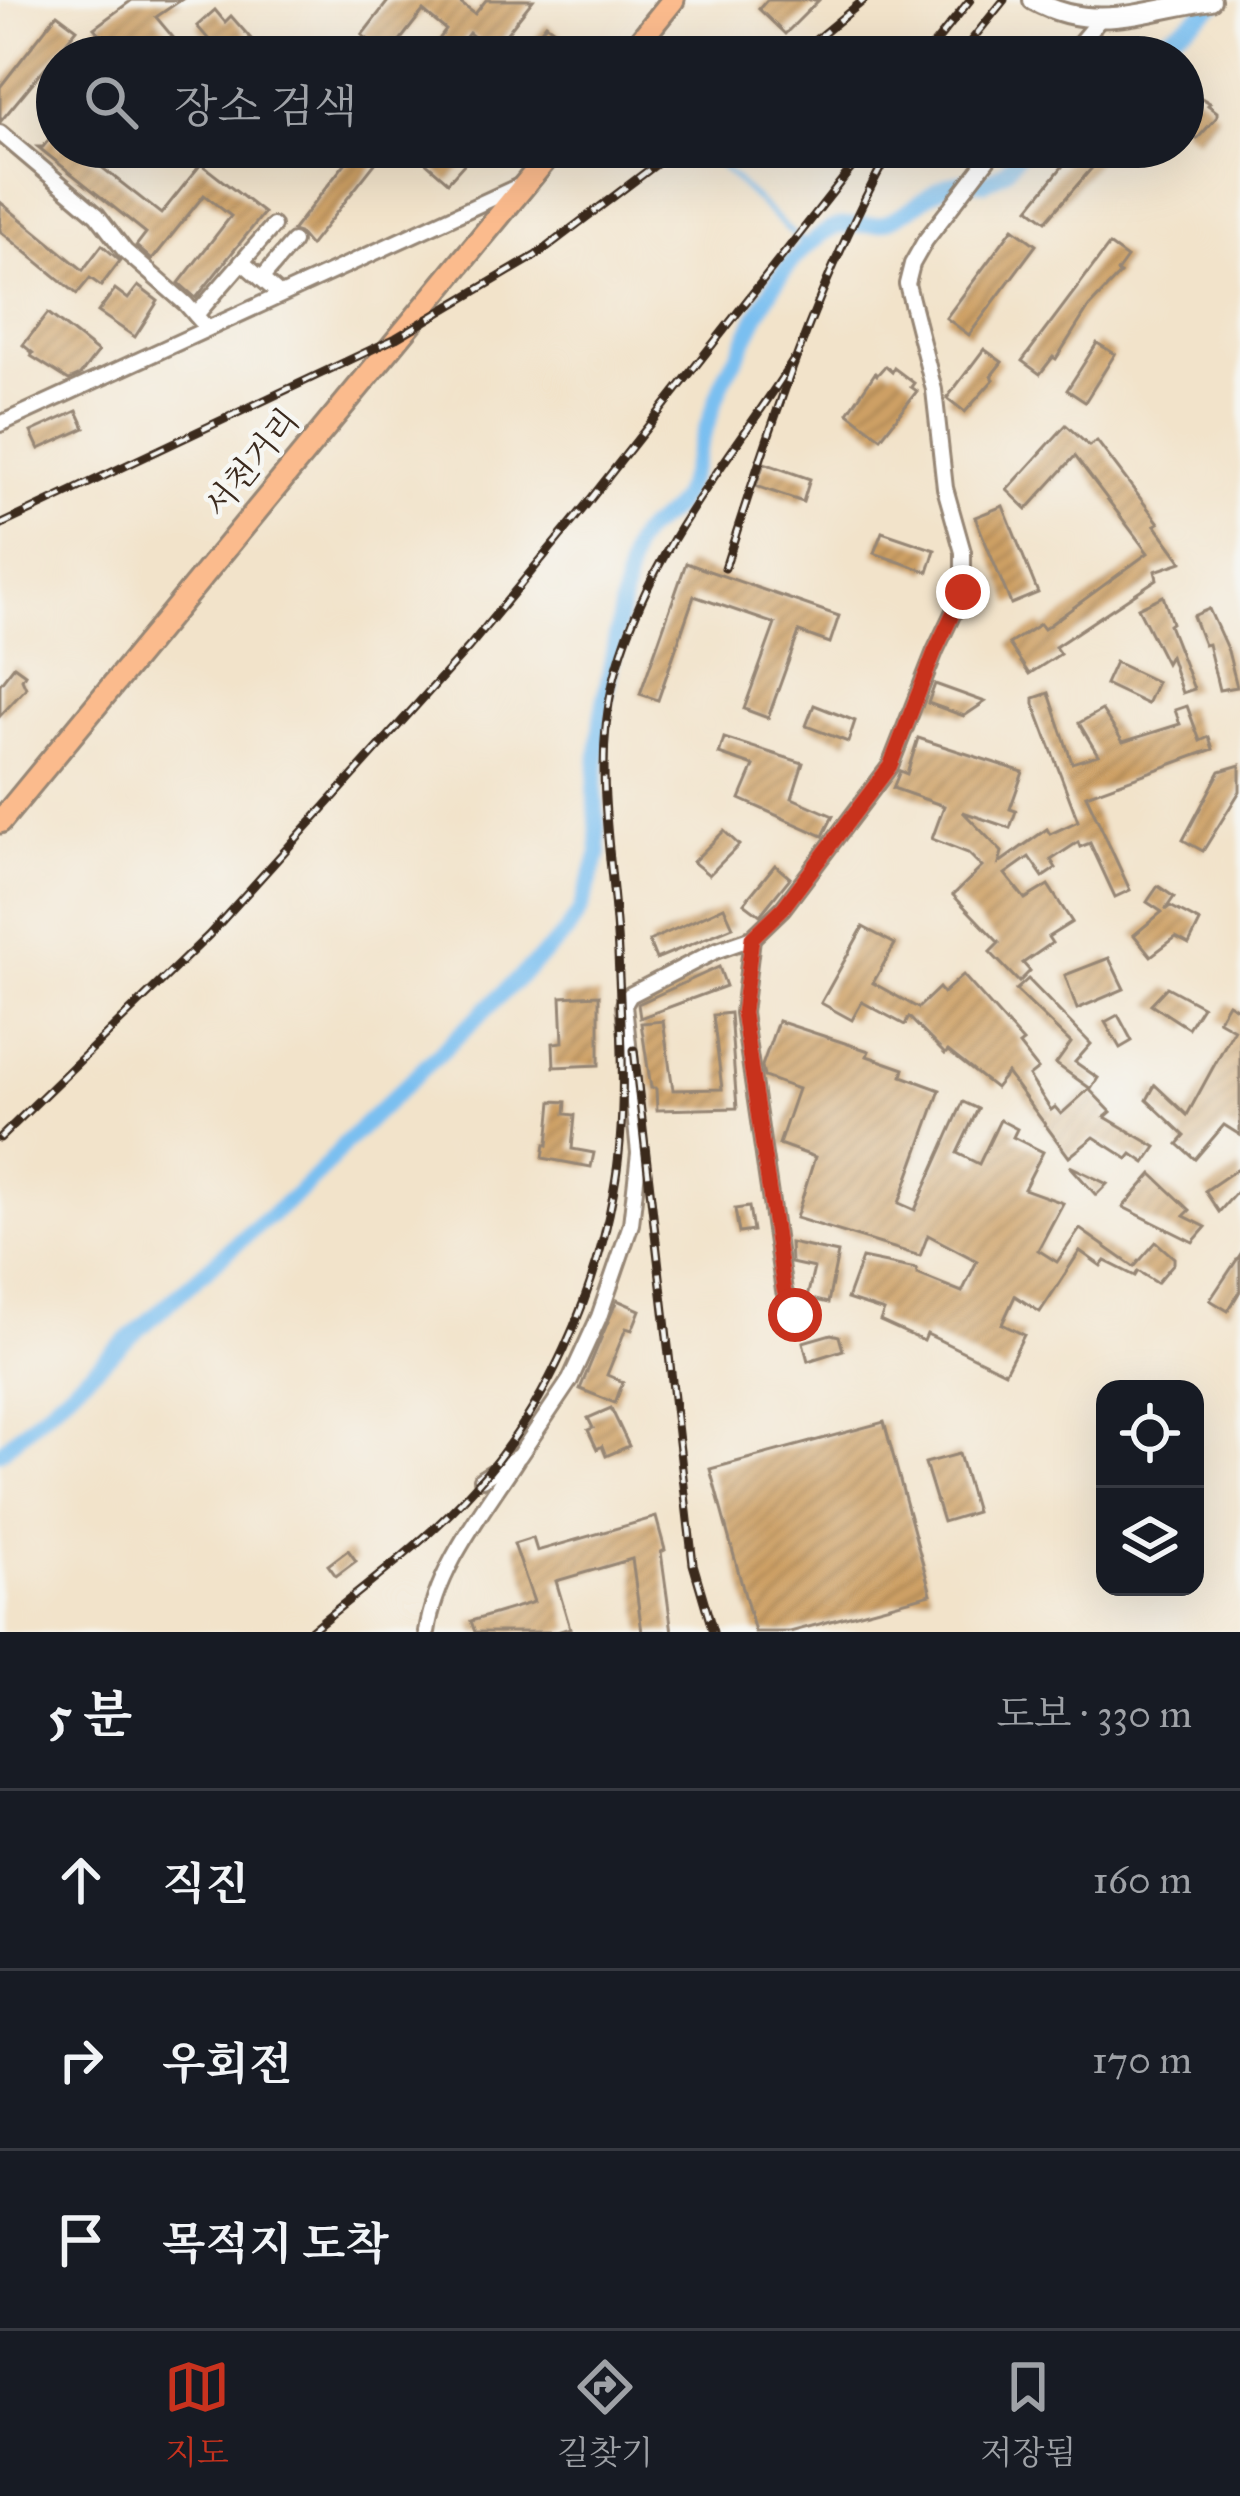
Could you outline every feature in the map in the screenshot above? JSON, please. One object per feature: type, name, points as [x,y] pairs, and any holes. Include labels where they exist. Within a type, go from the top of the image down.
[{"type":"main road","points":[[645,36],[673,0]]},
{"type":"main road","name":"서천거리","points":[[0,822],[539,168]]},
{"type":"street","points":[[1033,0],[1051,10],[1099,20],[1210,0]]},
{"type":"street","points":[[1086,36],[1118,0]]},
{"type":"street","points":[[0,134],[36,164]]},
{"type":"street","points":[[41,168],[97,215],[125,251],[207,328]]},
{"type":"street","points":[[427,1632],[430,1606],[441,1582],[570,1380],[599,1317],[631,1224],[639,1153],[624,1005],[630,995],[752,938],[783,908],[890,766],[963,592],[963,552],[945,488],[934,390],[907,284],[911,264],[925,241],[982,168]]},
{"type":"street","points":[[0,424],[529,181]]},
{"type":"street","points":[[196,315],[273,226]]},
{"type":"street","points":[[261,240],[281,255]]},
{"type":"street","points":[[262,278],[293,242]]},
{"type":"street","points":[[242,262],[278,293]]},
{"type":"street","points":[[752,938],[743,1013],[784,1291],[795,1315]]},
{"type":"street","points":[[482,1479],[519,1456]]},
{"type":"building","points":[[132,0],[181,0],[156,17],[172,36],[101,36],[94,28]]},
{"type":"building","points":[[389,0],[456,0],[475,14],[486,0],[533,0],[505,36],[442,36],[446,30],[423,11],[404,36],[362,35]]},
{"type":"building","points":[[767,0],[819,0],[785,34],[759,9]]},
{"type":"building","points":[[215,10],[225,22],[231,16],[249,36],[206,36],[197,26]]},
{"type":"building","points":[[57,14],[77,29],[71,36],[40,36]]},
{"type":"building","points":[[546,24],[562,36],[537,36]]},
{"type":"building","points":[[36,41],[36,79],[0,122],[0,87]]},
{"type":"building","points":[[1204,99],[1217,112],[1204,131]]},
{"type":"building","points":[[64,168],[103,168],[161,214],[198,168],[206,168],[264,213],[196,298],[179,283],[231,216],[204,195],[152,260],[136,246],[146,233]]},
{"type":"building","points":[[342,168],[371,168],[310,246],[292,231]]},
{"type":"building","points":[[432,168],[460,168],[448,182]]},
{"type":"building","points":[[1061,168],[1092,168],[1046,221],[1029,208]]},
{"type":"building","points":[[0,202],[83,270],[102,245],[120,261],[101,286],[90,278],[77,294],[0,231]]},
{"type":"building","points":[[1013,228],[1036,245],[969,335],[946,318]]},
{"type":"building","points":[[1109,245],[1127,258],[1120,274],[1040,374],[1022,361]]},
{"type":"building","points":[[138,286],[158,301],[135,337],[98,312],[115,289],[128,299]]},
{"type":"building","points":[[48,313],[98,352],[80,375],[69,380],[31,356],[23,345]]},
{"type":"building","points":[[1097,343],[1115,354],[1085,402],[1067,390]]},
{"type":"building","points":[[984,349],[1002,362],[991,376],[994,379],[965,412],[947,398]]},
{"type":"building","points":[[885,366],[914,383],[911,387],[917,391],[881,438],[848,413]]},
{"type":"building","points":[[77,411],[85,428],[39,449],[31,432]]},
{"type":"building","points":[[1066,425],[1089,446],[1097,441],[1182,562],[1155,571],[1157,579],[1055,647],[1060,654],[1029,674],[1009,644],[1040,624],[1044,629],[1148,553],[1075,456],[1027,509],[1007,490]]},
{"type":"building","points":[[764,463],[810,479],[803,502],[756,486]]},
{"type":"building","points":[[1003,506],[1038,593],[1011,604],[975,517]]},
{"type":"building","points":[[882,532],[935,550],[928,572],[874,553]]},
{"type":"building","points":[[686,563],[839,616],[830,643],[799,632],[768,718],[744,709],[775,624],[694,596],[658,700],[640,694]]},
{"type":"building","points":[[1163,596],[1194,689],[1182,693],[1170,656],[1166,663],[1138,608]]},
{"type":"building","points":[[1209,609],[1228,651],[1237,687],[1219,690],[1208,644],[1204,645],[1193,616]]},
{"type":"building","points":[[1115,662],[1157,682],[1147,704],[1105,684]]},
{"type":"building","points":[[14,666],[25,674],[26,688],[0,716],[0,684]]},
{"type":"building","points":[[935,684],[985,702],[964,716],[928,703]]},
{"type":"building","points":[[1049,693],[1072,763],[1098,755],[1079,723],[1102,710],[1123,742],[1180,724],[1175,710],[1187,706],[1200,741],[1209,737],[1213,749],[1086,795],[1130,890],[1115,897],[1090,843],[1080,847],[1078,842],[1051,860],[1056,868],[1043,877],[1029,857],[1005,874],[1025,899],[1048,885],[1072,922],[1048,937],[1052,943],[1023,963],[1030,971],[1019,982],[990,952],[999,943],[953,895],[982,867],[968,853],[932,839],[944,806],[893,788],[900,771],[907,774],[918,738],[1023,772],[1010,809],[1016,811],[1010,828],[963,812],[1002,852],[999,863],[1047,829],[1050,834],[1078,821],[1034,704],[1034,698]]},
{"type":"building","points":[[814,705],[855,721],[848,742],[806,726]]},
{"type":"building","points":[[724,738],[803,763],[792,798],[833,816],[823,836],[740,799],[754,766],[719,754]]},
{"type":"building","points":[[1240,765],[1240,791],[1203,851],[1183,840],[1220,771]]},
{"type":"building","points":[[724,831],[739,845],[709,875],[693,862]]},
{"type":"building","points":[[775,865],[790,878],[760,915],[744,903]]},
{"type":"building","points":[[1158,886],[1174,897],[1165,910],[1170,906],[1200,922],[1189,944],[1176,937],[1151,956],[1134,935],[1162,912],[1147,902]]},
{"type":"building","points":[[724,907],[733,927],[656,959],[649,941]]},
{"type":"building","points":[[863,927],[895,944],[873,983],[918,1008],[939,988],[943,993],[963,975],[1023,1042],[1019,1045],[1038,1069],[1029,1076],[1051,1110],[1055,1107],[1061,1114],[1089,1089],[1111,1112],[1105,1117],[1156,1147],[1145,1163],[1132,1154],[1128,1159],[1094,1137],[1069,1157],[1007,1073],[995,1088],[948,1051],[945,1054],[909,1017],[905,1025],[862,1002],[852,1020],[821,1003]]},
{"type":"building","points":[[1109,958],[1124,989],[1077,1009],[1065,975]]},
{"type":"building","points":[[719,967],[726,986],[640,1018],[638,1004]]},
{"type":"building","points":[[1028,979],[1091,1044],[1075,1062],[1098,1078],[1091,1089],[1056,1064],[1071,1043],[1016,990]]},
{"type":"building","points":[[1167,987],[1202,1006],[1188,1028],[1151,1004]]},
{"type":"building","points":[[599,995],[599,1065],[554,1067],[553,1043],[563,1042],[561,997]]},
{"type":"building","points":[[1228,1003],[1240,1010],[1240,1135],[1224,1125],[1195,1159],[1178,1144],[1185,1136],[1147,1100],[1155,1085],[1187,1115],[1234,1029],[1218,1020]]},
{"type":"building","points":[[730,1013],[737,1108],[657,1110],[641,1023],[663,1021],[673,1090],[722,1089],[713,1015]]},
{"type":"building","points":[[1118,1015],[1132,1041],[1120,1048],[1105,1022]]},
{"type":"building","points":[[778,1021],[869,1051],[867,1056],[904,1069],[902,1076],[940,1090],[899,1203],[915,1210],[963,1102],[978,1109],[957,1153],[979,1164],[1000,1120],[1017,1129],[1013,1137],[1043,1152],[1024,1189],[1063,1203],[1038,1250],[1057,1262],[1080,1229],[1134,1267],[1156,1242],[1174,1263],[1157,1283],[1138,1271],[1135,1276],[1105,1261],[1101,1266],[1080,1251],[1040,1312],[1015,1296],[1002,1324],[1024,1335],[1005,1372],[927,1334],[924,1341],[880,1321],[884,1311],[847,1299],[862,1258],[916,1269],[917,1274],[962,1292],[977,1261],[928,1235],[920,1256],[796,1218],[815,1157],[779,1144],[798,1089],[764,1077],[762,1066]]},
{"type":"building","points":[[552,1101],[566,1102],[565,1114],[575,1115],[572,1149],[594,1153],[591,1167],[543,1158]]},
{"type":"building","points":[[1070,1166],[1107,1184],[1096,1195]]},
{"type":"building","points":[[1240,1167],[1240,1188],[1219,1212],[1205,1191]]},
{"type":"building","points":[[1152,1174],[1190,1210],[1184,1216],[1206,1227],[1193,1242],[1123,1207]]},
{"type":"building","points":[[749,1207],[753,1231],[739,1233],[735,1209]]},
{"type":"building","points":[[790,1243],[838,1253],[828,1303],[807,1298],[814,1268],[791,1263]]},
{"type":"building","points":[[1240,1255],[1240,1291],[1228,1311],[1210,1300]]},
{"type":"building","points":[[617,1300],[640,1310],[632,1330],[626,1328],[607,1375],[623,1382],[615,1403],[580,1389]]},
{"type":"building","points":[[839,1336],[843,1350],[808,1361],[803,1342]]},
{"type":"building","points":[[611,1408],[629,1446],[606,1456],[588,1430],[593,1428],[588,1418]]},
{"type":"building","points":[[884,1422],[931,1594],[790,1632],[755,1632],[710,1469]]},
{"type":"building","points":[[959,1454],[976,1512],[943,1522],[925,1463]]},
{"type":"building","points":[[656,1517],[665,1550],[661,1552],[672,1632],[642,1632],[632,1559],[556,1581],[570,1628],[475,1632],[471,1621],[534,1602],[514,1544],[533,1538],[537,1551]]},
{"type":"building","points":[[348,1550],[356,1561],[336,1576],[328,1565]]},
{"type":"waterway","points":[[1167,36],[1220,0]]},
{"type":"waterway","points":[[723,168],[798,239],[813,243]]},
{"type":"waterway","points":[[0,1452],[304,1187],[566,933],[580,911],[599,853],[595,788],[601,718],[632,550],[643,533],[680,499],[724,379],[767,298],[786,268],[827,231],[888,221],[944,186],[985,183],[1008,168]]},
{"type":"railway","points":[[820,36],[864,0]]},
{"type":"railway","points":[[941,36],[970,0]]},
{"type":"railway","points":[[975,36],[1004,0]]},
{"type":"railway","points":[[0,525],[396,338],[535,256],[651,168]]},
{"type":"railway","points":[[0,1138],[209,935],[469,647],[851,168]]},
{"type":"railway","points":[[725,568],[819,301],[881,168]]},
{"type":"railway","points":[[309,1632],[415,1546],[473,1489],[523,1424],[581,1309],[606,1229],[621,1130],[618,953],[604,784],[613,683],[627,637],[666,553],[793,361]]},
{"type":"railway","points":[[634,1050],[693,1564],[713,1632]]},
{"type":"route","points":[[795,1315],[784,1291],[743,1013],[752,938],[783,908],[890,766],[963,592]]}]
